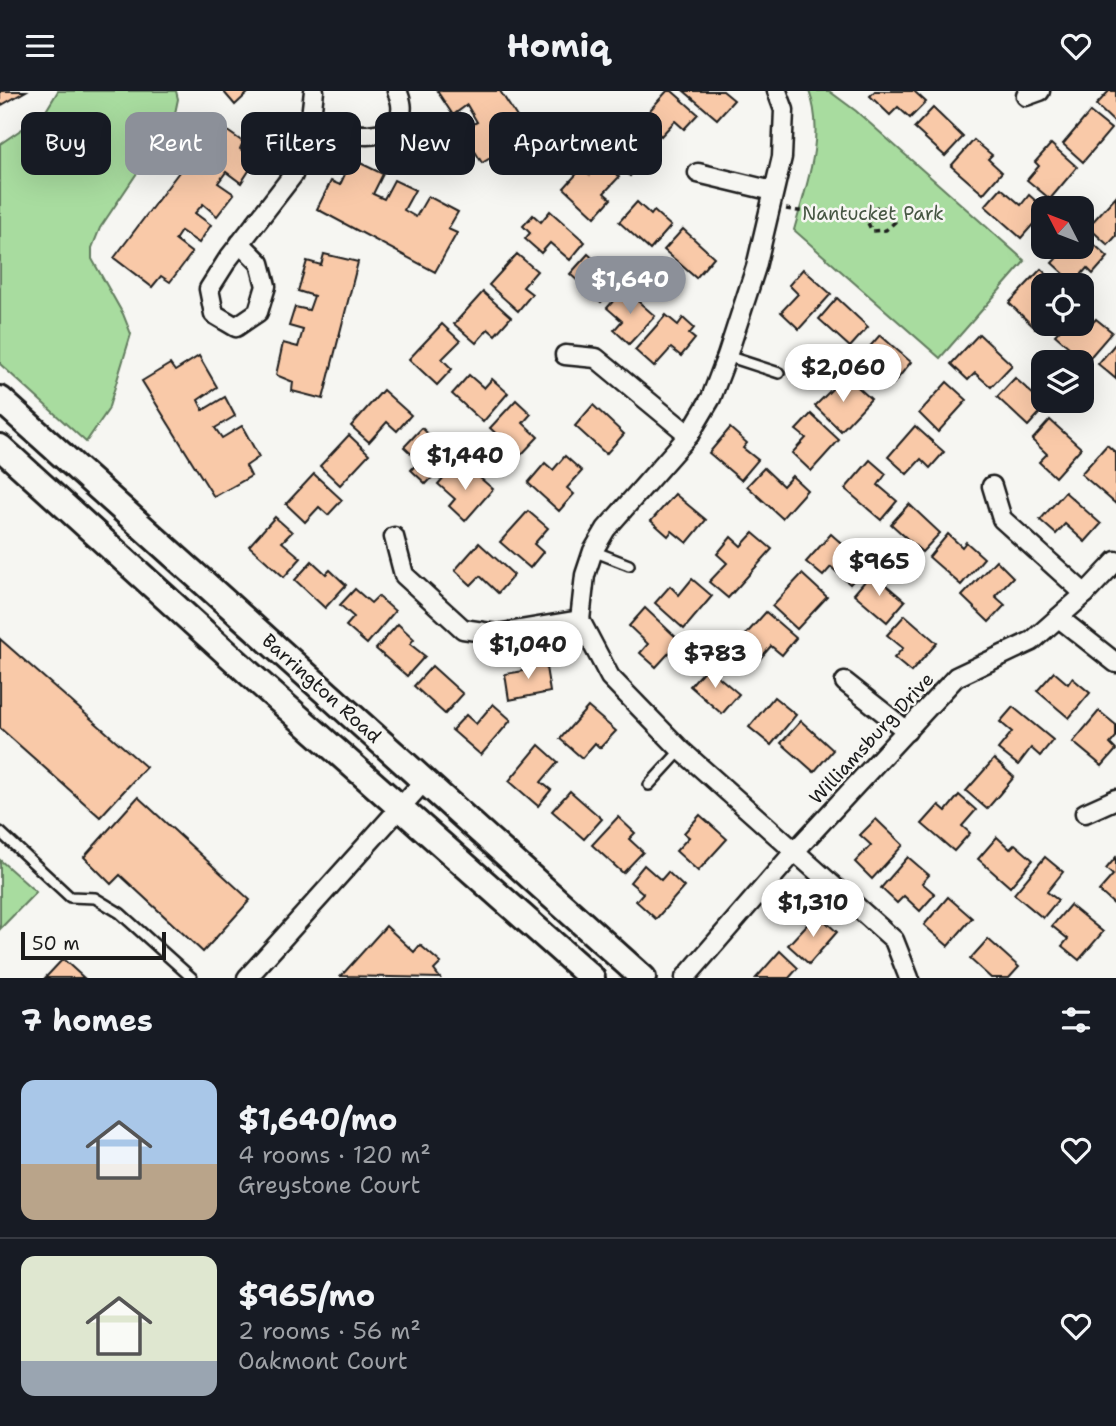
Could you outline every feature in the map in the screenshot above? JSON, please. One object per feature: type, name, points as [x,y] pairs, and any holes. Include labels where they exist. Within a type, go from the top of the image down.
[{"type":"main road","name":"Barrington Road","points":[[0,399],[643,978]]},
{"type":"main road","name":"Barrington Road","points":[[0,447],[592,978]]},
{"type":"street","points":[[312,112],[314,91]]},
{"type":"street","points":[[361,134],[382,134],[394,127],[402,113],[397,91]]},
{"type":"street","points":[[777,91],[784,110],[782,157],[756,267],[727,356],[711,398],[689,435],[606,529],[593,551],[584,575],[580,620],[610,677],[681,750],[894,940],[909,978]]},
{"type":"street","points":[[698,173],[772,199]]},
{"type":"street","points":[[240,243],[293,175]]},
{"type":"street","points":[[565,355],[596,358],[689,435]]},
{"type":"street","points":[[992,486],[1002,519],[1085,594]]},
{"type":"street","points":[[394,537],[404,575],[463,629],[497,634],[580,620]]},
{"type":"street","name":"Williamsburg Drive","points":[[685,978],[795,851],[956,677],[1032,641],[1085,594],[1116,561]]},
{"type":"street","points":[[1059,618],[1116,663]]},
{"type":"street","points":[[845,682],[907,731]]},
{"type":"street","points":[[247,978],[425,781]]},
{"type":"street","points":[[1084,813],[1116,799]]},
{"type":"lane","points":[[727,356],[779,373]]},
{"type":"lane","points":[[593,551],[629,565]]},
{"type":"lane","points":[[649,785],[681,750]]},
{"type":"lane","points":[[0,832],[70,897],[95,898],[120,913],[192,978]]},
{"type":"path","points":[[772,199],[810,213],[867,214]]},
{"type":"path","points":[[881,205],[890,211],[895,222],[886,230],[872,231],[867,214],[881,205]]},
{"type":"green space","points":[[58,91],[176,91],[178,99],[175,112],[125,112],[125,175],[136,175],[100,228],[92,248],[92,259],[123,314],[131,334],[108,410],[86,442],[0,364],[0,144],[21,130],[21,175],[111,175],[111,112],[45,112]]},
{"type":"green space","name":"Nantucket Park","points":[[809,91],[829,91],[856,111],[1025,261],[940,358],[794,230],[809,179],[815,143],[814,108]]},
{"type":"green space","points":[[0,860],[36,892],[0,929]]},
{"type":"building","points":[[0,91],[26,91],[0,106]]},
{"type":"building","points":[[223,91],[250,91],[235,105]]},
{"type":"building","points":[[437,91],[500,91],[514,112],[489,112],[489,159],[482,163],[475,151],[475,112],[471,112],[467,105],[457,112],[451,112]]},
{"type":"building","points":[[667,91],[672,91],[698,114],[684,129],[675,121],[662,135],[662,112],[648,112]]},
{"type":"building","points":[[684,91],[723,91],[734,100],[717,119]]},
{"type":"building","points":[[875,91],[914,91],[926,102],[910,118],[898,107],[890,115],[870,96]]},
{"type":"building","points":[[1109,91],[1116,91],[1116,124],[1096,105]]},
{"type":"building","points":[[933,108],[963,137],[945,156],[914,128]]},
{"type":"building","points":[[1090,112],[1111,129],[1083,162],[1063,144]]},
{"type":"building","points":[[227,131],[241,141],[241,175],[246,175],[241,183],[227,173]]},
{"type":"building","points":[[974,140],[992,155],[988,159],[1002,172],[983,194],[951,166]]},
{"type":"building","points":[[1051,144],[1077,167],[1053,196],[1046,196],[1027,180],[1039,166],[1035,162]]},
{"type":"building","points":[[361,163],[375,170],[375,175],[382,175],[373,194],[384,199],[394,180],[415,190],[404,210],[416,217],[428,196],[458,212],[448,229],[457,233],[435,272],[317,209],[331,181],[340,185],[345,175],[361,175]]},
{"type":"building","points":[[177,175],[224,175],[218,183],[234,194],[217,216],[203,204],[195,213],[211,225],[199,243],[181,231],[175,240],[192,253],[170,282],[161,276],[152,287],[114,258]]},
{"type":"building","points":[[576,175],[619,177],[604,193],[611,199],[595,217],[564,188]]},
{"type":"building","points":[[1001,188],[1021,205],[1029,195],[1031,227],[1021,238],[985,206]]},
{"type":"building","points":[[1116,196],[1116,236],[1108,245],[1094,232],[1094,220]]},
{"type":"building","points":[[637,202],[651,215],[654,211],[671,226],[650,250],[619,222]]},
{"type":"building","points":[[550,211],[585,242],[570,260],[550,243],[541,253],[525,239],[530,233],[523,226],[533,215],[541,222]]},
{"type":"building","points":[[683,229],[714,257],[696,278],[664,250]]},
{"type":"building","points":[[1094,244],[1108,257],[1094,273],[1087,268],[1083,273],[1063,273],[1052,263],[1056,259],[1094,259]]},
{"type":"building","points":[[324,254],[358,262],[323,399],[292,391],[293,382],[276,375],[283,343],[298,347],[303,330],[289,326],[295,307],[309,310],[314,296],[298,291],[307,261],[321,265]]},
{"type":"building","points":[[517,254],[537,271],[523,287],[532,294],[518,311],[489,285]]},
{"type":"building","points":[[588,254],[619,281],[601,302],[570,274]]},
{"type":"building","points":[[803,269],[831,294],[799,329],[781,312],[798,294],[789,285]]},
{"type":"building","points":[[1031,280],[1031,324],[1009,303]]},
{"type":"building","points":[[624,289],[655,316],[629,344],[614,330],[622,321],[607,308]]},
{"type":"building","points":[[483,292],[511,317],[495,335],[488,329],[476,343],[454,324]]},
{"type":"building","points":[[837,298],[868,327],[850,347],[819,319]]},
{"type":"building","points":[[666,315],[678,325],[683,318],[694,328],[689,334],[695,339],[681,356],[671,348],[654,367],[635,350]]},
{"type":"building","points":[[1096,319],[1112,332],[1094,353],[1094,350],[1072,350],[1056,336],[1094,336]]},
{"type":"building","points":[[442,324],[460,341],[442,359],[452,369],[437,385],[409,359]]},
{"type":"building","points":[[979,334],[1012,365],[991,387],[975,373],[968,380],[951,364]]},
{"type":"building","points":[[880,335],[911,362],[894,383],[885,376],[873,389],[856,375],[872,357],[865,352]]},
{"type":"building","points":[[1116,343],[1116,379],[1098,364]]},
{"type":"building","points":[[199,356],[217,387],[198,400],[203,410],[225,397],[235,416],[215,428],[222,438],[242,426],[259,457],[246,466],[251,476],[214,497],[142,381],[170,364],[175,371]]},
{"type":"building","points":[[469,375],[484,388],[492,379],[508,393],[483,422],[452,394]]},
{"type":"building","points":[[1015,378],[1031,392],[1031,413],[1040,413],[1028,426],[997,397]]},
{"type":"building","points":[[849,379],[871,399],[841,431],[815,406],[834,387],[838,390]]},
{"type":"building","points":[[947,382],[967,400],[938,432],[919,413]]},
{"type":"building","points":[[383,390],[411,415],[397,431],[387,422],[369,442],[351,426]]},
{"type":"building","points":[[516,400],[531,414],[523,423],[538,437],[520,456],[490,428]]},
{"type":"building","points":[[593,405],[624,434],[606,454],[575,426]]},
{"type":"building","points":[[811,414],[839,440],[811,471],[792,453],[806,438],[796,430]]},
{"type":"building","points":[[1050,420],[1081,448],[1055,477],[1039,462],[1047,454],[1032,440]]},
{"type":"building","points":[[915,426],[944,452],[930,468],[921,459],[907,474],[888,457]]},
{"type":"building","points":[[422,428],[452,456],[426,484],[411,470],[419,461],[404,447]]},
{"type":"building","points":[[730,428],[747,443],[743,448],[758,460],[741,480],[709,453]]},
{"type":"building","points":[[349,435],[369,454],[340,485],[320,466]]},
{"type":"building","points":[[1107,445],[1116,453],[1116,504],[1081,474]]},
{"type":"building","points":[[565,456],[582,471],[567,488],[574,494],[559,511],[528,483],[545,463],[553,470]]},
{"type":"building","points":[[870,460],[886,474],[878,485],[897,501],[881,520],[845,489]]},
{"type":"building","points":[[453,467],[467,480],[473,472],[493,489],[465,521],[449,506],[455,499],[438,484]]},
{"type":"building","points":[[764,468],[783,486],[792,476],[807,490],[782,518],[747,486]]},
{"type":"building","points":[[314,474],[342,500],[328,515],[319,507],[305,522],[286,504]]},
{"type":"building","points":[[1065,492],[1101,524],[1085,542],[1065,524],[1056,534],[1040,520]]},
{"type":"building","points":[[675,494],[706,520],[687,543],[672,531],[668,536],[651,521]]},
{"type":"building","points":[[909,504],[940,533],[922,552],[891,524]]},
{"type":"building","points":[[528,511],[548,528],[534,544],[543,552],[530,568],[500,542]]},
{"type":"building","points":[[275,517],[292,532],[282,542],[301,558],[284,577],[249,546]]},
{"type":"building","points":[[753,533],[772,549],[728,598],[709,582],[727,563],[717,554],[731,537],[741,546]]},
{"type":"building","points":[[831,534],[867,566],[850,584],[831,567],[823,576],[806,562]]},
{"type":"building","points":[[948,534],[962,547],[966,542],[984,558],[961,585],[929,557]]},
{"type":"building","points":[[479,543],[514,575],[498,593],[480,576],[471,585],[455,570]]},
{"type":"building","points":[[996,560],[1013,577],[995,596],[1005,605],[989,622],[962,596]]},
{"type":"building","points":[[312,561],[326,574],[330,570],[346,585],[325,608],[295,580]]},
{"type":"building","points":[[872,573],[905,601],[887,622],[854,594]]},
{"type":"building","points":[[802,574],[827,597],[797,629],[772,606]]},
{"type":"building","points":[[692,579],[712,596],[684,629],[655,603],[670,586],[679,595]]},
{"type":"building","points":[[355,589],[371,603],[378,596],[395,611],[367,644],[346,626],[354,617],[340,605]]},
{"type":"building","points":[[645,608],[680,641],[656,667],[640,653],[648,644],[629,626]]},
{"type":"building","points":[[766,612],[796,638],[782,655],[771,646],[758,661],[738,643]]},
{"type":"building","points":[[905,615],[937,643],[911,672],[894,658],[903,648],[887,635]]},
{"type":"building","points":[[398,624],[414,639],[410,644],[425,656],[407,676],[376,649]]},
{"type":"building","points":[[0,639],[146,767],[100,817],[0,728]]},
{"type":"building","points":[[545,661],[550,692],[509,700],[505,674],[524,671],[523,665]]},
{"type":"building","points":[[432,666],[463,694],[445,714],[414,686]]},
{"type":"building","points":[[707,667],[739,694],[722,714],[690,686]]},
{"type":"building","points":[[1054,672],[1068,684],[1072,678],[1090,693],[1069,718],[1037,691]]},
{"type":"building","points":[[774,697],[796,715],[771,745],[749,727]]},
{"type":"building","points":[[493,704],[511,720],[481,755],[452,730],[466,715],[476,724]]},
{"type":"building","points":[[588,707],[616,731],[600,748],[595,743],[582,758],[560,739]]},
{"type":"building","points":[[1013,707],[1053,740],[1040,756],[1031,748],[1018,765],[998,749],[1012,732],[1000,722]]},
{"type":"building","points":[[1099,711],[1116,725],[1116,737],[1110,744],[1116,750],[1102,766],[1073,742]]},
{"type":"building","points":[[801,721],[833,750],[814,772],[781,743]]},
{"type":"building","points":[[539,745],[558,762],[541,782],[551,790],[538,806],[509,781]]},
{"type":"building","points":[[994,759],[1014,777],[987,809],[966,791]]},
{"type":"building","points":[[570,791],[602,819],[584,839],[552,811]]},
{"type":"building","points":[[959,795],[976,810],[962,826],[970,833],[954,851],[922,824],[939,805],[946,811]]},
{"type":"building","points":[[138,797],[250,900],[203,952],[120,875],[111,884],[84,857]]},
{"type":"building","points":[[700,815],[727,839],[698,871],[676,851],[689,837],[684,833]]},
{"type":"building","points":[[618,817],[635,833],[629,839],[643,852],[623,873],[592,845]]},
{"type":"building","points":[[876,819],[903,845],[872,879],[855,862],[871,845],[860,835]]},
{"type":"building","points":[[997,837],[1010,849],[1015,844],[1033,860],[1010,887],[978,859]]},
{"type":"building","points":[[908,857],[929,875],[922,883],[935,894],[920,911],[904,896],[897,903],[881,888]]},
{"type":"building","points":[[1045,857],[1063,872],[1047,892],[1058,900],[1043,918],[1014,894]]},
{"type":"building","points":[[1116,857],[1116,906],[1099,891],[1113,875],[1106,869]]},
{"type":"building","points":[[644,865],[661,880],[668,872],[684,887],[656,919],[636,901],[643,893],[630,882]]},
{"type":"building","points":[[948,897],[972,918],[948,946],[924,925]]},
{"type":"building","points":[[1070,905],[1103,932],[1079,960],[1062,946],[1068,939],[1052,926]]},
{"type":"building","points":[[817,914],[837,932],[809,964],[788,945]]},
{"type":"building","points":[[386,926],[414,952],[420,945],[441,963],[434,970],[440,978],[341,976]]},
{"type":"building","points":[[988,939],[1019,967],[1009,978],[991,978],[970,959]]},
{"type":"building","points":[[780,951],[798,968],[789,978],[756,978]]},
{"type":"building","points":[[63,959],[84,978],[45,978]]}]
